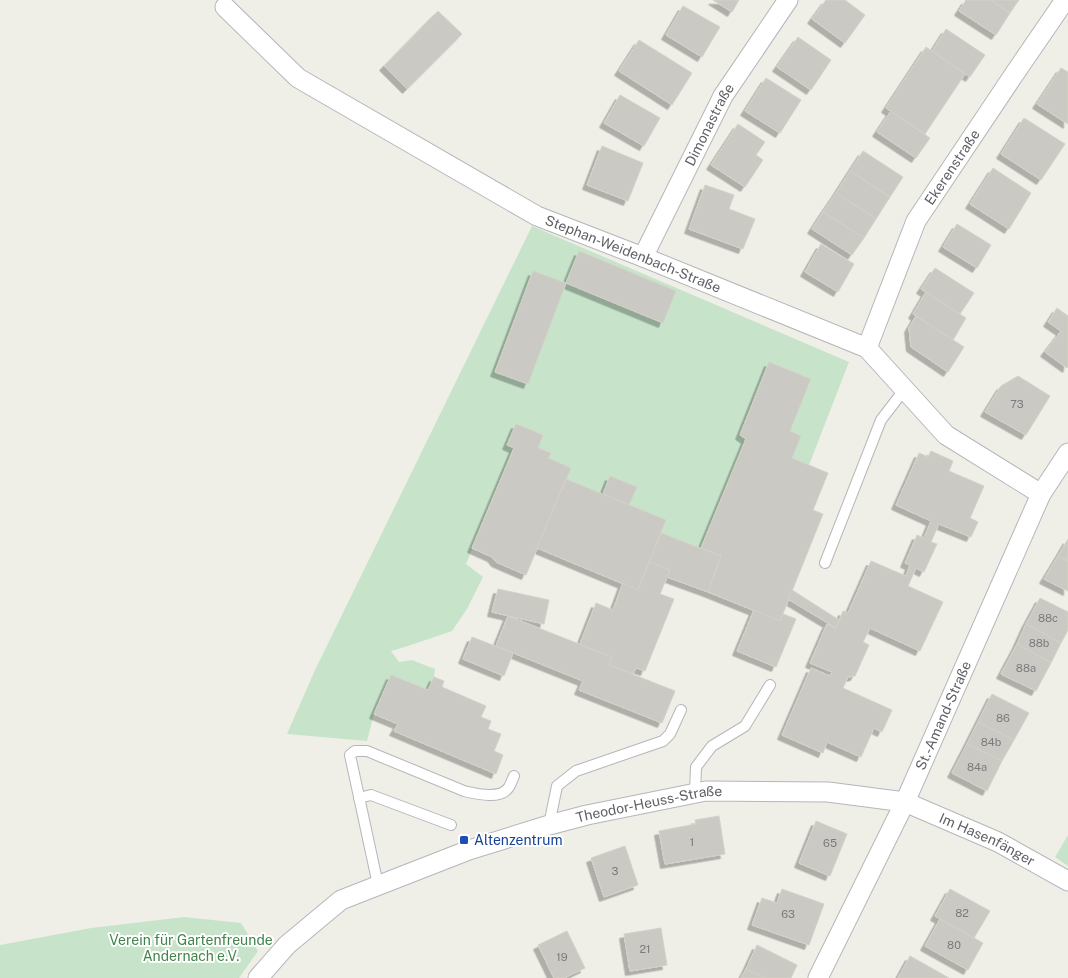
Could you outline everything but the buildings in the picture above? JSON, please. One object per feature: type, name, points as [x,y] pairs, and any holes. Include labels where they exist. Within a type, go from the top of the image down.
[{"type":"street","name":"Dimonastraße","points":[[643,257],[723,96],[788,0]]},
{"type":"street","name":"Ekerenstraße","points":[[867,348],[916,221],[1065,0]]},
{"type":"street","name":"Stephan-Weidenbach-Straße","points":[[225,7],[298,78],[537,216],[867,348],[946,435],[1041,494]]},
{"type":"street","name":"St.-Amand-Straße","points":[[818,978],[905,802],[1041,494],[1068,453]]},
{"type":"street","name":"Theodor-Heuss-Straße","points":[[258,978],[287,945],[341,900],[469,850],[549,825],[706,791],[828,792],[905,802]]},
{"type":"street","name":"Im Hasenfänger","points":[[905,802],[998,842],[1068,881]]},
{"type":"lane","points":[[824,563],[881,420],[904,390]]},
{"type":"lane","points":[[695,793],[696,767],[712,746],[746,726],[770,685]]},
{"type":"lane","points":[[549,825],[558,786],[576,772],[663,741],[670,734],[681,710]]},
{"type":"lane","points":[[378,885],[350,755],[355,751],[367,751],[464,791],[476,794],[502,794],[509,789],[514,776]]},
{"type":"lane","points":[[359,798],[371,795],[451,825]]},
{"type":"green space","points":[[532,226],[849,362],[809,465],[792,458],[801,436],[790,431],[811,380],[770,362],[740,434],[746,439],[701,548],[661,533],[666,520],[566,479],[548,458],[550,453],[538,448],[507,445],[514,448],[466,564],[483,577],[467,609],[452,631],[391,651],[399,662],[412,660],[435,669],[434,677],[428,690],[391,675],[374,714],[367,741],[287,734],[315,670]]},
{"type":"green space","points":[[1068,835],[1068,866],[1055,857]]},
{"type":"green space","name":"Verein für Gartenfreunde Andernach e.V.","points":[[184,917],[241,923],[258,951],[239,978],[0,978],[0,945],[91,928]]},
{"type":"place","name":"Altenzentrum","points":[[464,840]]}]
